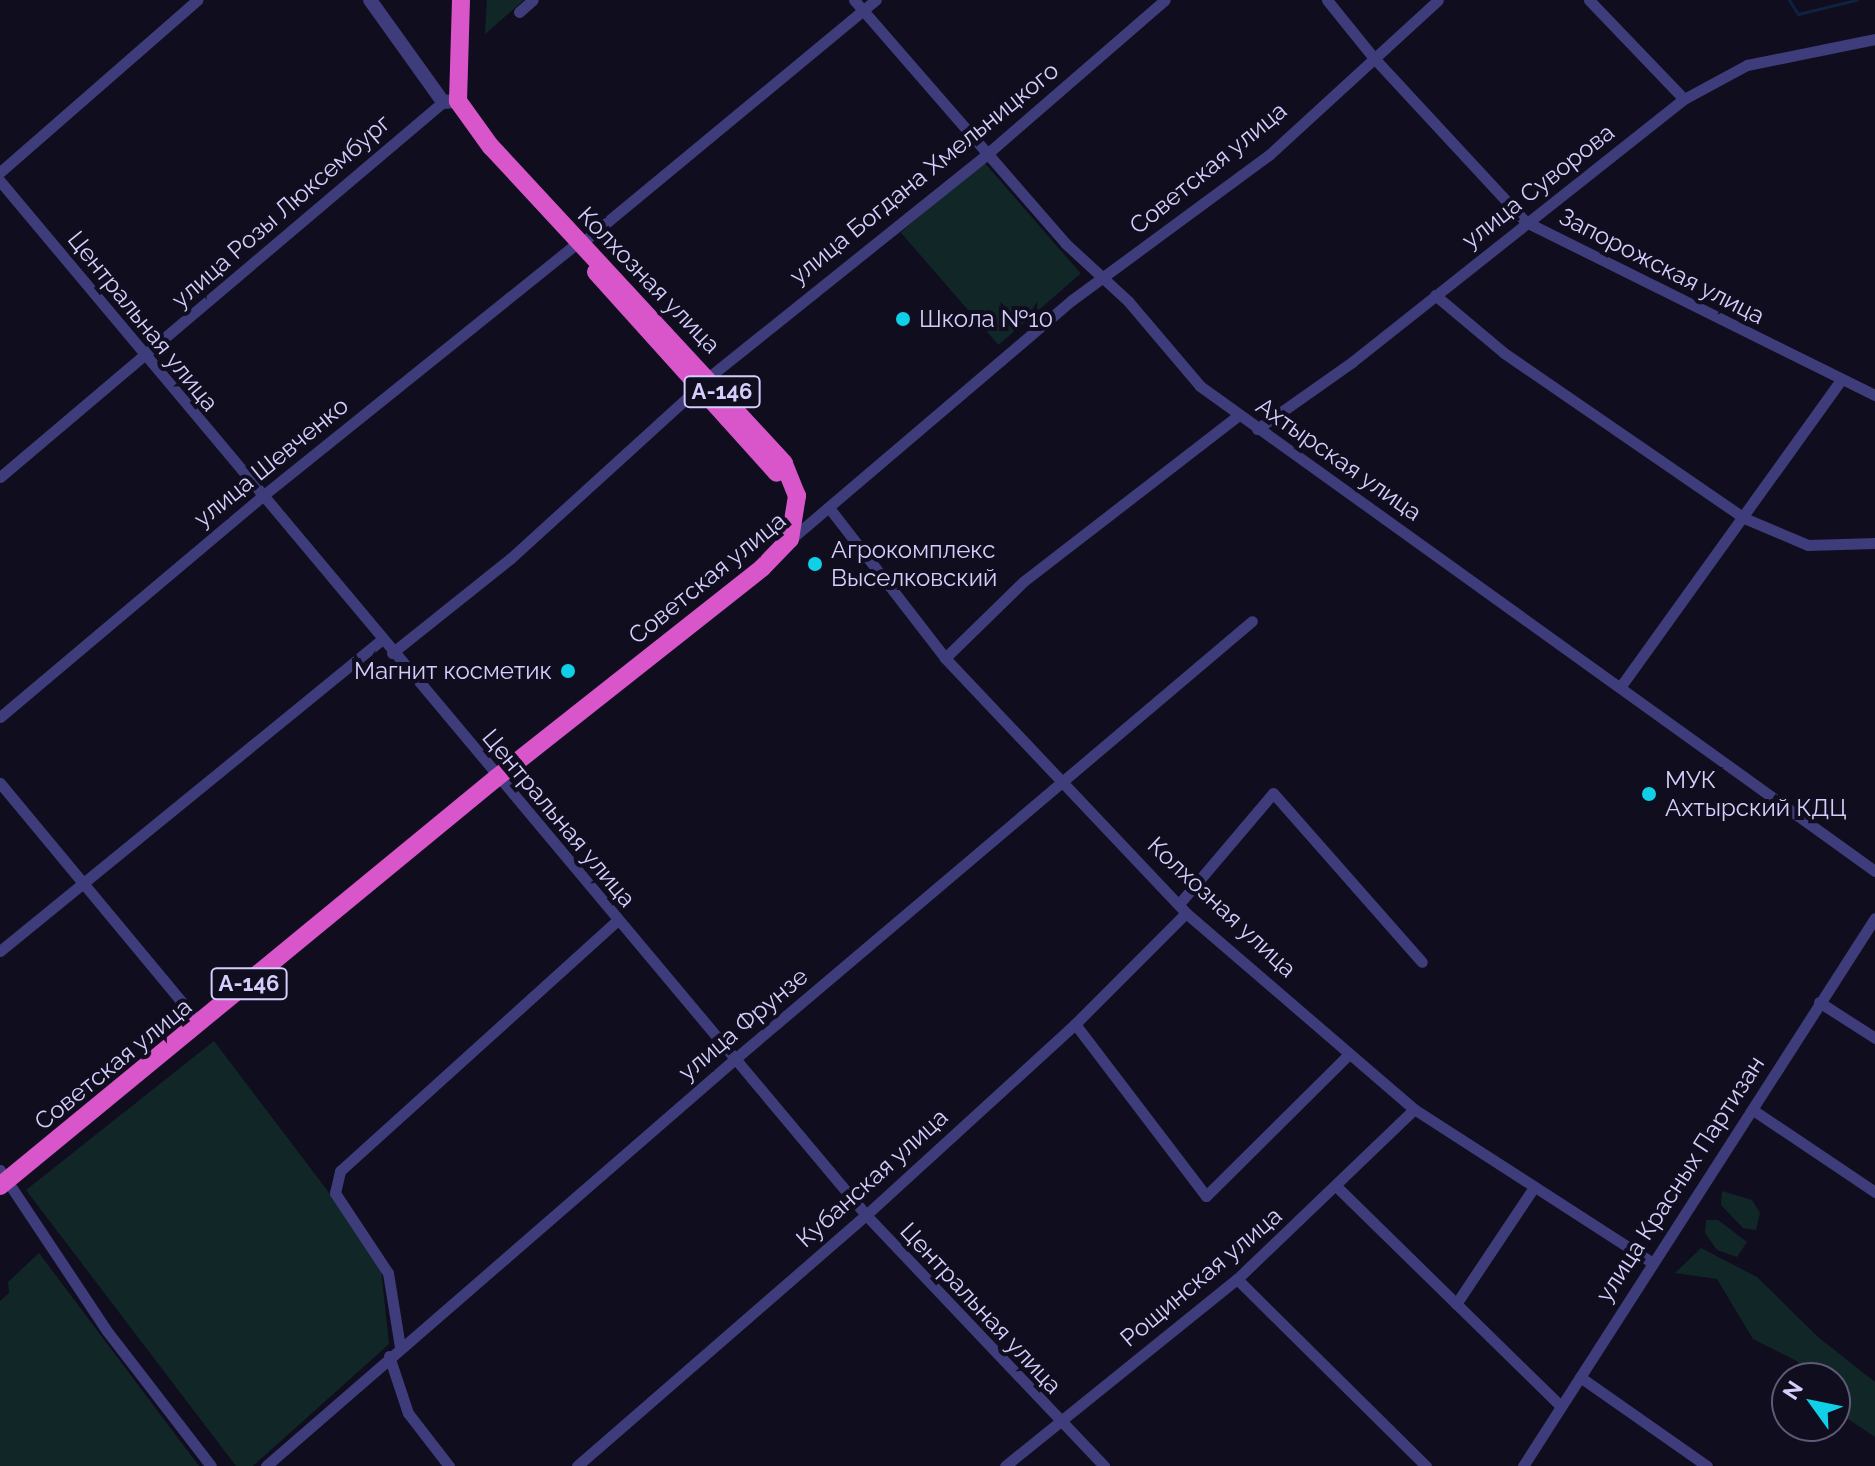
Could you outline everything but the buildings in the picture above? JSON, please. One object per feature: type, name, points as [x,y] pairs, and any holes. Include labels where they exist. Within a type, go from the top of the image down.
[{"type":"highway","points":[[450,102],[461,0]]},
{"type":"highway","name":"Колхозная улица","points":[[450,102],[703,382],[784,463],[797,496],[790,539]]},
{"type":"highway","name":"Советская улица","points":[[2,1179],[200,1024],[495,779],[762,568],[790,539]]},
{"type":"street","points":[[0,172],[197,0]]},
{"type":"street","name":"Колхозная улица","points":[[370,0],[450,102]]},
{"type":"street","points":[[519,12],[533,0]]},
{"type":"street","name":"Ахтырская улица","points":[[854,0],[987,154],[1100,278],[1128,301],[1200,386],[1236,417],[1621,686],[1875,871]]},
{"type":"street","name":"улица Шевченко","points":[[0,717],[260,498],[876,0]]},
{"type":"street","name":"улица Богдана Хмельницкого","points":[[392,653],[511,558],[703,382],[987,154],[1165,0]]},
{"type":"street","name":"Запорожская улица","points":[[1327,0],[1373,57],[1526,222],[1840,381],[1875,395]]},
{"type":"street","name":"Советская улица","points":[[790,539],[830,509],[1100,278],[1145,250],[1269,155],[1438,0]]},
{"type":"street","points":[[1589,0],[1684,99]]},
{"type":"street","name":"улица Суворова","points":[[1257,429],[1435,295],[1684,99],[1747,65],[1875,39]]},
{"type":"street","name":"улица Розы Люксембург","points":[[0,477],[450,102]]},
{"type":"street","name":"Центральная улица","points":[[0,181],[495,779],[736,1058],[866,1215],[1056,1422],[1104,1466]]},
{"type":"street","points":[[1435,295],[1504,353],[1744,518],[1808,545],[1875,543]]},
{"type":"street","points":[[1621,686],[1840,381]]},
{"type":"street","points":[[945,658],[1024,581],[1236,417]]},
{"type":"street","name":"Колхозная улица","points":[[830,509],[945,658],[1182,908],[1348,1055],[1414,1109],[1651,1262]]},
{"type":"street","name":"улица Фрунзе","points":[[266,1466],[389,1356],[736,1058],[1066,784],[1252,621]]},
{"type":"street","points":[[0,951],[380,641]]},
{"type":"street","points":[[0,783],[200,1024]]},
{"type":"street","name":"Кубанская улица","points":[[577,1466],[866,1215],[1075,1024],[1182,908],[1273,793],[1422,962]]},
{"type":"street","name":"улица Красных Партизан","points":[[1523,1466],[1651,1262],[1753,1110],[1875,918]]},
{"type":"street","points":[[400,1347],[388,1273],[335,1193],[340,1171],[617,921]]},
{"type":"street","points":[[1819,1002],[1875,1038]]},
{"type":"street","points":[[1075,1024],[1206,1196],[1348,1055]]},
{"type":"street","name":"Рощинская улица","points":[[1005,1466],[1237,1279],[1337,1187],[1414,1109]]},
{"type":"street","points":[[1753,1110],[1875,1192]]},
{"type":"street","points":[[2,1179],[107,1331],[211,1466]]},
{"type":"street","points":[[1337,1187],[1560,1405]]},
{"type":"street","points":[[1456,1304],[1534,1187]]},
{"type":"street","points":[[1237,1279],[1426,1466]]},
{"type":"street","points":[[389,1356],[408,1413],[449,1466]]},
{"type":"street","points":[[1580,1377],[1707,1466]]},
{"type":"green space","points":[[487,0],[524,0],[485,34]]},
{"type":"green space","points":[[983,161],[1081,273],[998,345],[901,233]]},
{"type":"green space","points":[[214,1041],[380,1260],[389,1344],[253,1466],[236,1466],[26,1190]]},
{"type":"green space","points":[[1722,1191],[1752,1200],[1760,1213],[1756,1230],[1743,1228],[1721,1205]]},
{"type":"green space","points":[[1706,1220],[1718,1220],[1747,1242],[1737,1257],[1717,1250],[1705,1233]]},
{"type":"green space","points":[[1701,1248],[1757,1277],[1818,1337],[1850,1362],[1797,1362],[1753,1339],[1717,1279],[1675,1273]]},
{"type":"green space","points":[[39,1253],[199,1466],[0,1466],[0,1301],[9,1293],[8,1282]]},
{"type":"green space","points":[[1851,1363],[1875,1382],[1875,1437],[1851,1421]]},
{"type":"waterway","points":[[1789,0],[1798,14],[1856,0]]},
{"type":"place","name":"Школа №10","points":[[903,319]]},
{"type":"place","name":"Агрокомплекс Выселковский","points":[[815,564]]},
{"type":"place","name":"Магнит косметик","points":[[568,671]]},
{"type":"place","name":"МУК Ахтырский КДЦ","points":[[1649,794]]}]
